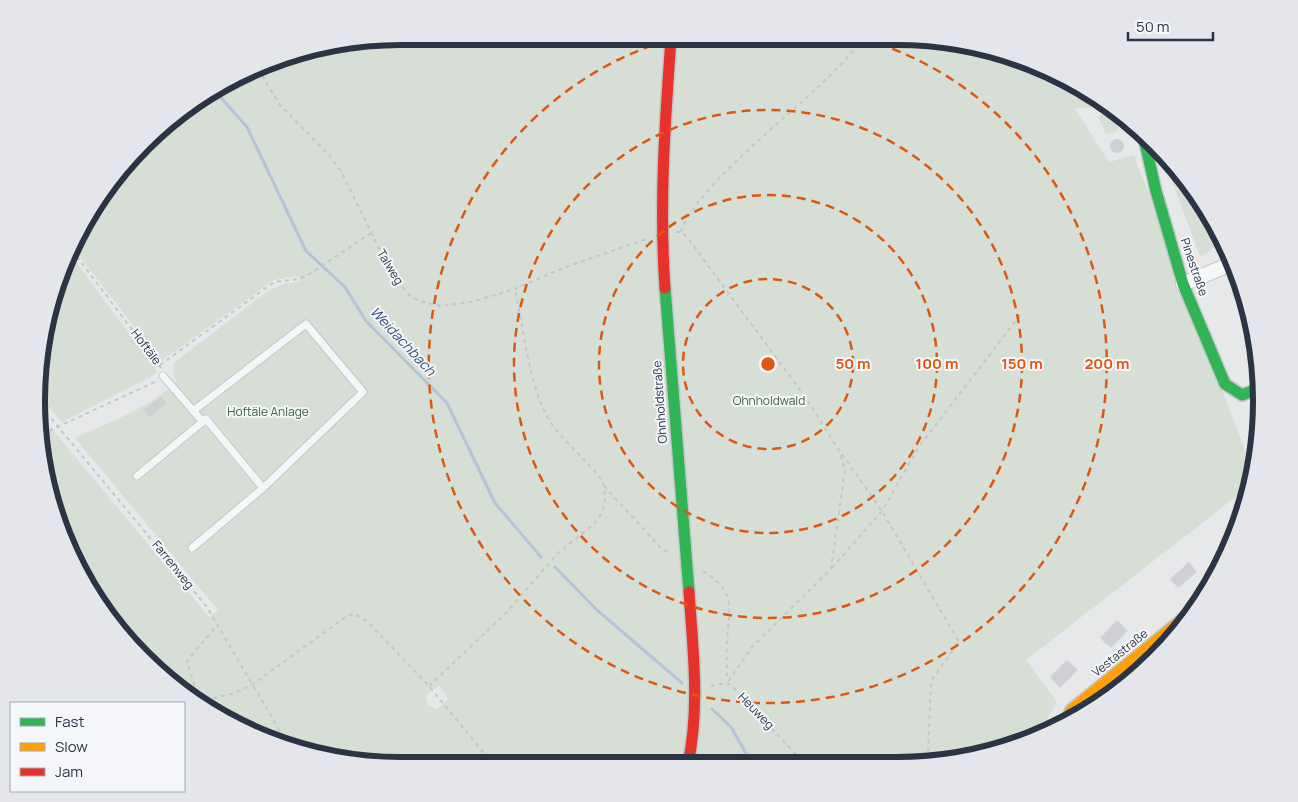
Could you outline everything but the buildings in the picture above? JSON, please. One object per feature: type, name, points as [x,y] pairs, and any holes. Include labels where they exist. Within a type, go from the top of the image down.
[{"type":"main road","name":"Ohnholdstraße","points":[[671,45],[661,185],[661,235],[696,688],[694,736],[690,757]]},
{"type":"main road","name":"Pinestraße","points":[[1146,146],[1156,191],[1183,284],[1225,384],[1242,395],[1253,391]]},
{"type":"main road","name":"Vestastraße","points":[[1070,711],[1171,629]]},
{"type":"street","points":[[1183,284],[1226,266]]},
{"type":"lane","points":[[192,548],[263,488],[363,392],[306,324],[193,410]]},
{"type":"lane","points":[[163,376],[203,422]]},
{"type":"lane","points":[[137,476],[206,419],[263,488]]},
{"type":"path","points":[[859,45],[839,67],[716,183],[688,214],[681,232],[687,237],[729,292],[806,398],[840,452],[882,511],[959,642],[931,681],[928,755]]},
{"type":"path","name":"Talweg","points":[[261,74],[280,104],[329,155],[341,171],[371,233],[398,282],[419,301],[435,305],[454,306],[515,289],[616,248],[661,235],[681,232]]},
{"type":"path","points":[[160,365],[274,282],[298,279],[320,268],[371,233]]},
{"type":"path","name":"Hoftäle","points":[[47,432],[60,428],[160,380],[163,376],[164,370],[76,256]]},
{"type":"path","points":[[515,289],[531,364],[543,406],[560,434],[592,468],[604,486],[660,547],[717,580],[727,596],[731,613],[727,641],[727,683]]},
{"type":"path","points":[[727,683],[753,646],[831,569],[882,511],[918,448],[1021,314]]},
{"type":"path","name":"Farrenweg","points":[[45,411],[218,624],[283,737]]},
{"type":"path","points":[[831,569],[845,470],[840,452]]},
{"type":"path","points":[[429,686],[506,613],[558,554],[594,524],[602,513],[604,486]]},
{"type":"path","points":[[207,699],[235,693],[254,684],[347,616],[355,614],[368,622],[429,686],[487,757]]},
{"type":"path","points":[[196,692],[187,661],[218,624]]},
{"type":"path","name":"Heuweg","points":[[696,688],[727,683],[799,757]]},
{"type":"green space","name":"Ohnholdwald","points":[[401,45],[897,45],[943,48],[989,57],[1011,64],[1033,72],[1075,93],[1097,106],[1075,109],[1109,162],[1134,155],[1243,445],[1247,461],[1241,493],[1026,660],[1057,702],[1048,717],[1047,723],[1011,738],[989,745],[943,754],[897,757],[401,757],[355,754],[309,745],[265,730],[244,720],[203,697],[166,669],[149,653],[133,636],[105,599],[82,558],[72,537],[57,493],[48,447],[47,430],[52,429],[209,617],[218,610],[75,438],[129,414],[166,391],[177,381],[173,375],[174,363],[269,290],[284,284],[301,281],[298,276],[274,280],[161,361],[77,254],[105,203],[133,166],[149,149],[166,133],[203,105],[265,72],[309,57],[332,52],[355,48]],"holes":[[[439,685],[448,699],[437,709],[428,705],[426,696]]]},
{"type":"green space","points":[[1106,113],[1115,120],[1119,130],[1106,135],[1098,116]]},
{"type":"green space","points":[[1170,173],[1193,203],[1216,244],[1210,251],[1200,256]]},
{"type":"green space","points":[[74,260],[157,371],[154,375],[62,422],[45,404],[46,378],[48,355],[57,309]]},
{"type":"waterway","name":"Weidachbach","points":[[219,95],[247,127],[306,251],[345,287],[366,321],[447,403],[495,503],[541,557]]},
{"type":"waterway","name":"Weidachbach","points":[[555,567],[597,610],[682,683]]},
{"type":"waterway","name":"Weidachbach","points":[[712,709],[731,727],[748,757]]},
{"type":"traffic: fast","points":[[1146,146],[1156,191],[1183,284],[1225,384],[1242,395],[1253,391]]},
{"type":"traffic: fast","points":[[665,288],[689,592]]},
{"type":"traffic: slow","points":[[1070,711],[1171,629]]},
{"type":"traffic: jam","points":[[665,288],[663,194],[671,45]]},
{"type":"traffic: jam","points":[[689,592],[695,700],[689,757]]},
{"type":"park label","name":"Hoftäle Anlage","points":[[268,412]]}]
